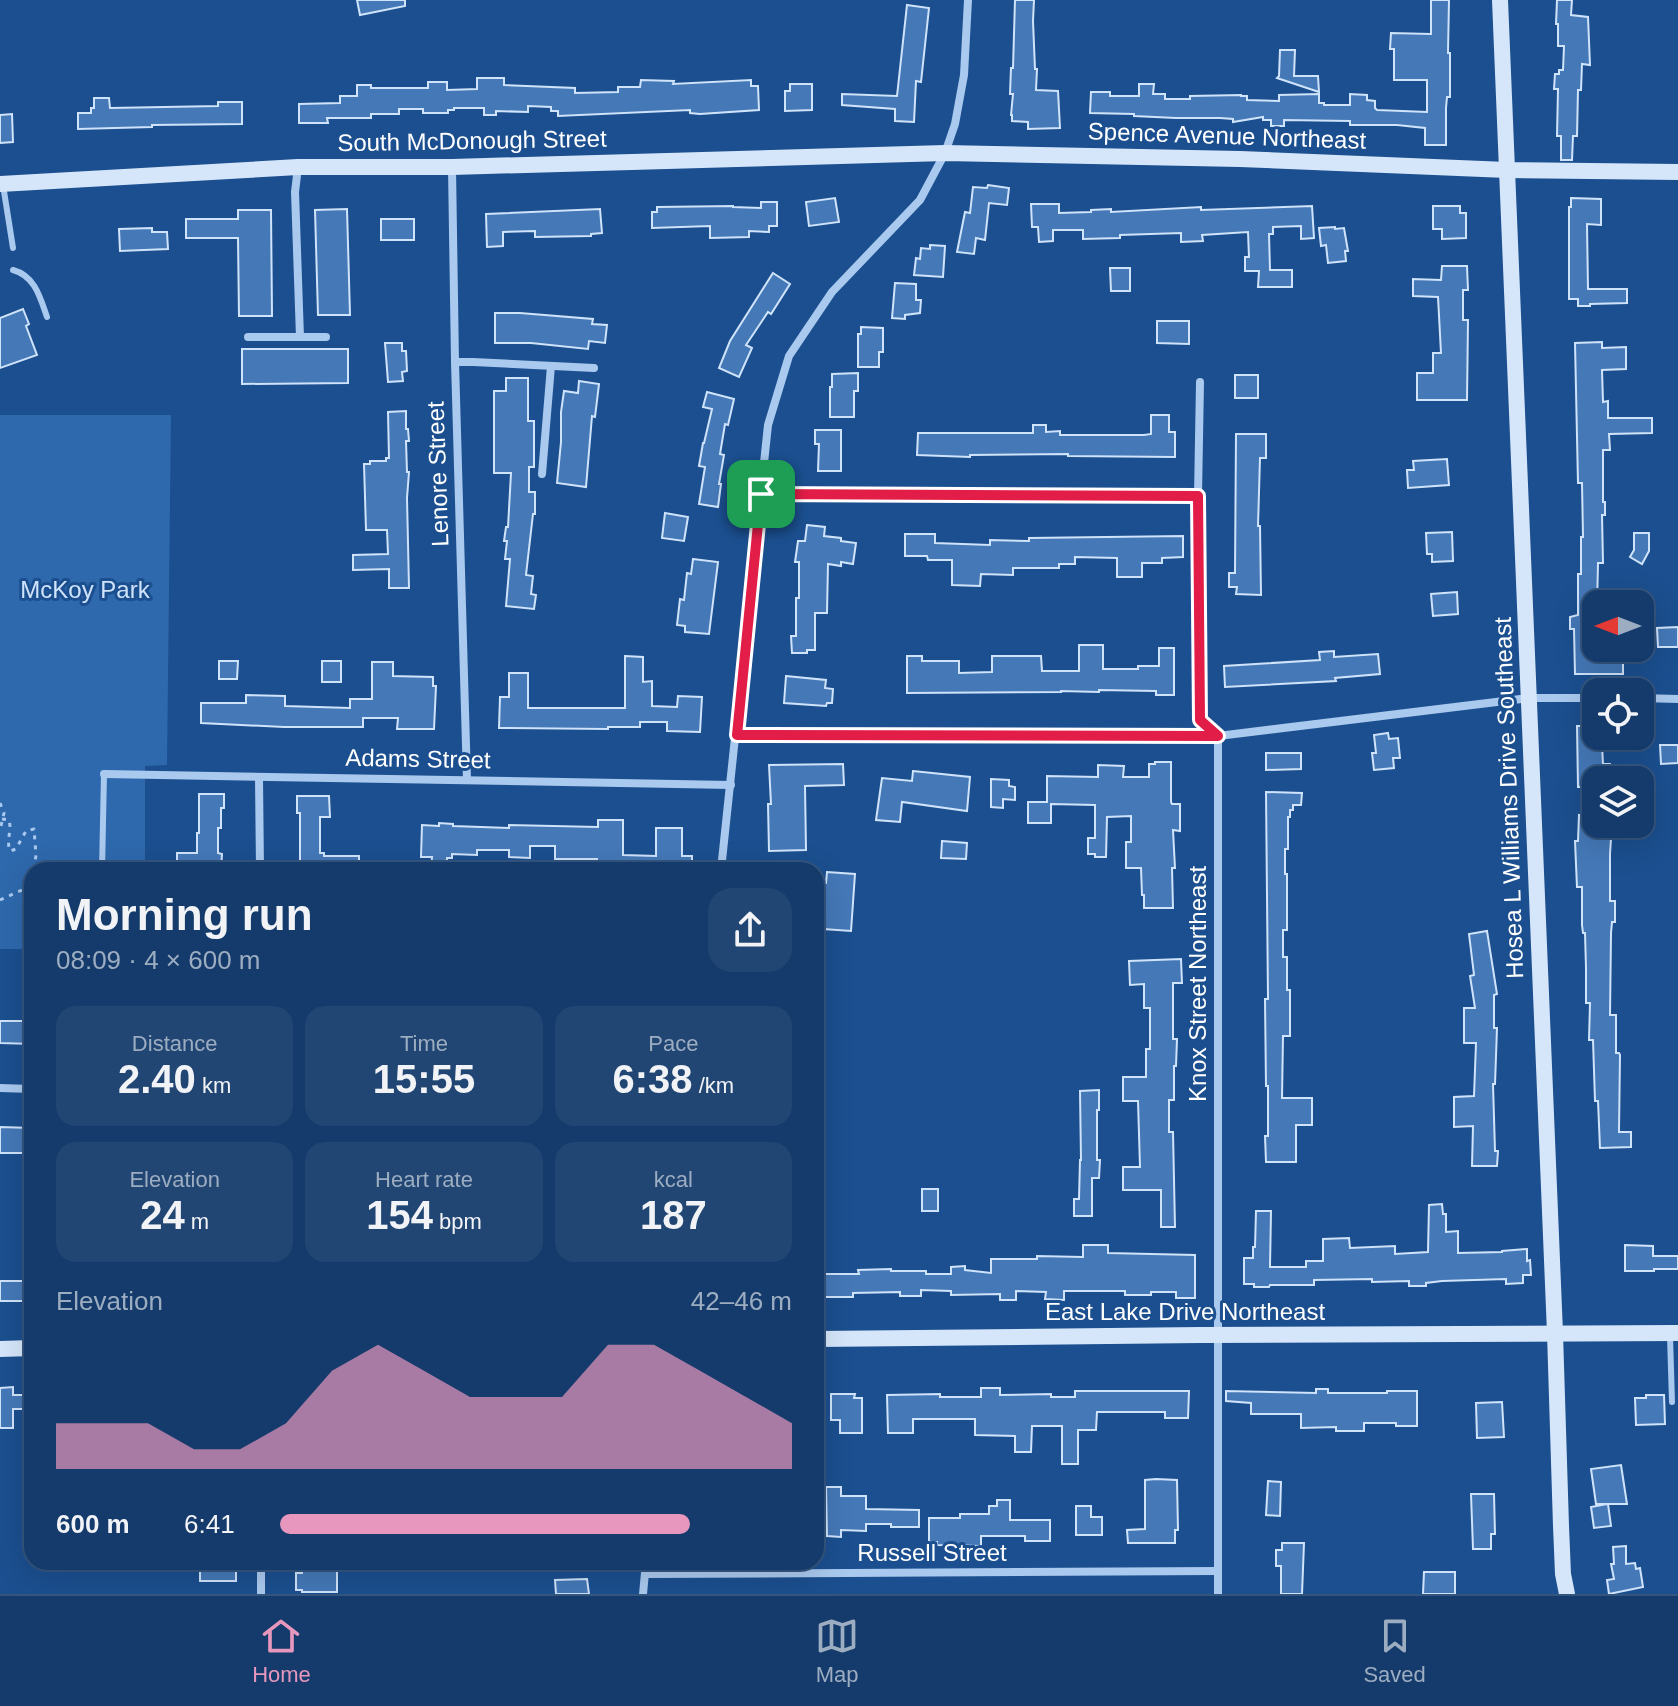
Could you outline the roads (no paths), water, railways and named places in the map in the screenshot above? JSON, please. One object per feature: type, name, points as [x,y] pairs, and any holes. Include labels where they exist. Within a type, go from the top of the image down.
[{"type":"street","points":[[722,862],[768,425],[789,356],[832,292],[920,200],[945,153],[955,124],[964,75],[968,0]]},
{"type":"street","name":"Hosea L Williams Drive Southeast","points":[[1500,0],[1563,1574],[1567,1594]]},
{"type":"street","name":"South McDonough Street","points":[[1,184],[298,167],[452,167],[945,153]]},
{"type":"street","name":"Spence Avenue Northeast","points":[[945,153],[1240,159],[1507,170],[1678,172]]},
{"type":"street","points":[[298,167],[295,192],[300,337]]},
{"type":"street","name":"Lenore Street","points":[[452,167],[467,780]]},
{"type":"street","points":[[248,337],[326,337]]},
{"type":"street","points":[[455,362],[594,368]]},
{"type":"street","points":[[542,474],[551,366]]},
{"type":"street","name":"Knox Street Northeast","points":[[1200,382],[1200,720],[1218,736],[1218,1594]]},
{"type":"street","points":[[761,494],[1198,496]]},
{"type":"street","points":[[737,735],[1218,736],[1529,698],[1582,698]]},
{"type":"street","points":[[1654,698],[1678,699]]},
{"type":"street","name":"Adams Street","points":[[104,774],[731,785]]},
{"type":"street","points":[[259,778],[260,862]]},
{"type":"street","points":[[0,1088],[24,1089]]},
{"type":"street","name":"East Lake Drive Northeast","points":[[824,1339],[1674,1333]]},
{"type":"street","points":[[0,1349],[24,1348]]},
{"type":"street","points":[[261,1570],[261,1594]]},
{"type":"street","points":[[643,1594],[645,1570]]},
{"type":"street","name":"Russell Street","points":[[645,1574],[1218,1571]]},
{"type":"lane","points":[[1,184],[13,248]]},
{"type":"lane","points":[[13,270],[23,273],[38,289],[47,317]]},
{"type":"lane","points":[[102,862],[104,774]]},
{"type":"lane","points":[[1672,1402],[1674,1333]]},
{"type":"park label","name":"McKoy Park","points":[[85,590]]}]
